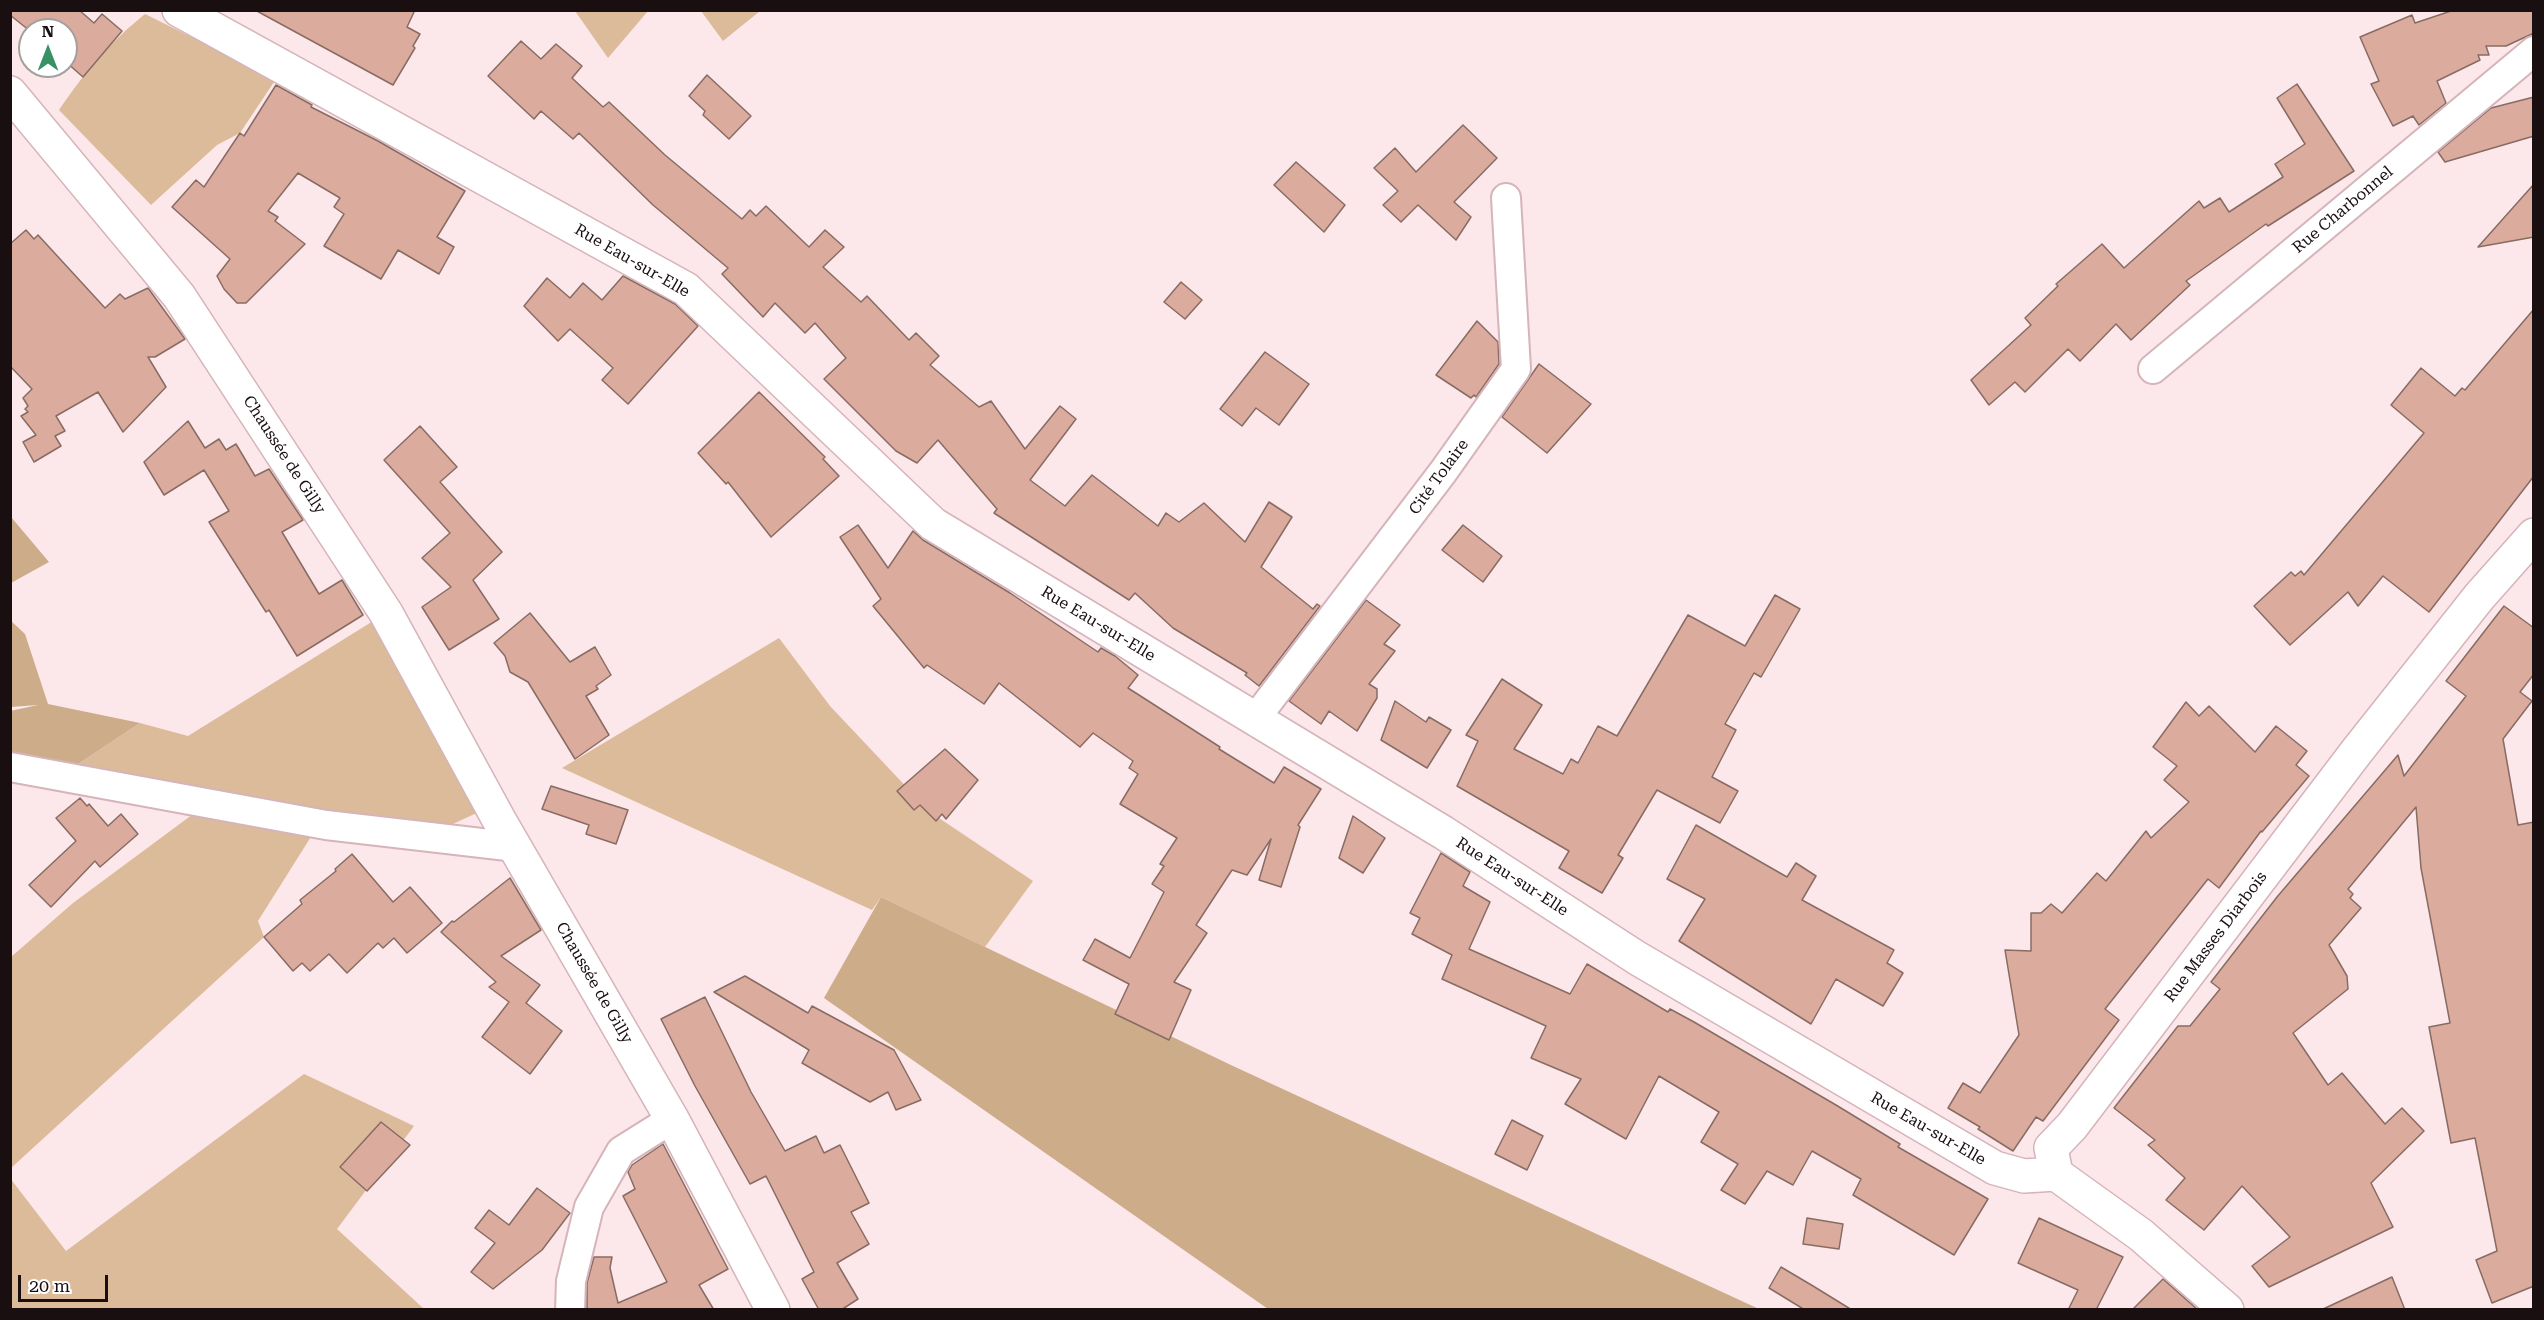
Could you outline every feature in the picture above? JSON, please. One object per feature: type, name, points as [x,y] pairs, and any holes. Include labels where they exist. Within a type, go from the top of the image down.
[{"type":"street","name":"Rue Eau-sur-Elle","points":[[179,10],[686,289],[933,524],[1444,833],[1637,958],[1995,1168],[2024,1176],[2056,1174]]},
{"type":"street","name":"Rue Charbonnel","points":[[2153,369],[2534,51]]},
{"type":"street","name":"Chaussée de Gilly","points":[[10,93],[186,305],[386,613],[516,847],[672,1119],[773,1310]]},
{"type":"street","name":"Cité Tolaire","points":[[1255,719],[1443,472],[1516,369],[1506,198]]},
{"type":"street","name":"Rue Masses Diarbois","points":[[2056,1174],[2051,1148],[2072,1126],[2386,715],[2479,597],[2534,535]]},
{"type":"street","points":[[10,767],[326,825],[516,847]]},
{"type":"street","points":[[570,1310],[571,1281],[589,1208],[621,1152],[672,1119]]},
{"type":"street","points":[[2056,1174],[2141,1235],[2227,1310]]},
{"type":"shaded area","points":[[575,11],[648,11],[608,58]]},
{"type":"shaded area","points":[[701,11],[760,11],[723,41]]},
{"type":"shaded area","points":[[145,14],[276,79],[240,133],[217,145],[151,205],[59,110],[98,59]]},
{"type":"shaded area","points":[[11,517],[49,562],[10,583]]},
{"type":"shaded area","points":[[386,613],[492,806],[444,828],[60,776],[140,723],[188,736]]},
{"type":"shaded area","points":[[11,621],[25,634],[48,704],[140,723],[60,776],[11,768],[10,711],[38,705],[11,707]]},
{"type":"shaded area","points":[[779,638],[830,706],[930,812],[1033,881],[985,947],[881,897],[872,910],[562,768]]},
{"type":"shaded area","points":[[208,803],[319,824],[258,921],[264,937],[11,1168],[11,957],[73,903]]},
{"type":"shaded area","points":[[881,897],[1233,1066],[1759,1309],[1268,1309],[824,998]]},
{"type":"shaded area","points":[[304,1074],[414,1126],[337,1229],[424,1309],[11,1309],[10,1178],[66,1251]]},
{"type":"building","points":[[10,10],[79,10],[94,23],[102,14],[122,31],[83,77],[78,73],[78,18],[18,18],[18,21],[10,15]]},
{"type":"building","points":[[255,10],[415,10],[407,27],[420,34],[413,46],[415,48],[393,85]]},
{"type":"building","points":[[2454,10],[2534,10],[2534,33],[2506,46],[2486,46],[2489,55],[2478,55],[2480,60],[2437,81],[2446,103],[2419,125],[2413,116],[2393,126],[2371,84],[2379,81],[2360,37],[2412,15],[2415,23]]},
{"type":"building","points":[[521,41],[541,59],[556,44],[582,66],[572,78],[603,107],[609,102],[665,155],[742,219],[750,210],[756,216],[766,206],[809,247],[825,230],[844,247],[823,267],[861,302],[867,296],[909,340],[916,333],[939,356],[930,365],[979,407],[991,401],[1025,449],[1060,406],[1076,419],[1030,480],[1065,506],[1092,475],[1158,526],[1166,513],[1179,522],[1204,503],[1245,542],[1269,502],[1292,517],[1261,567],[1313,609],[1317,604],[1320,606],[1259,686],[1245,675],[1247,673],[1173,628],[1135,593],[1129,600],[994,513],[997,509],[938,440],[917,463],[896,451],[824,379],[846,358],[815,323],[805,333],[775,303],[763,317],[722,274],[728,268],[653,205],[579,133],[573,139],[541,111],[534,119],[488,76]]},
{"type":"building","points":[[707,75],[751,116],[729,139],[703,115],[705,111],[689,96]]},
{"type":"building","points":[[2297,84],[2354,171],[2268,226],[2266,224],[2186,281],[2190,285],[2131,340],[2116,324],[2080,361],[2068,349],[2025,392],[2015,382],[1989,405],[1971,380],[2031,325],[2025,318],[2058,286],[2056,284],[2102,244],[2124,268],[2199,201],[2204,208],[2220,198],[2229,212],[2283,177],[2275,164],[2305,144],[2277,98]]},
{"type":"building","points":[[276,85],[312,105],[311,107],[378,141],[465,191],[437,237],[454,247],[439,274],[398,250],[381,279],[324,246],[344,214],[334,207],[340,198],[298,173],[268,211],[278,217],[275,221],[305,244],[246,303],[237,303],[224,289],[217,276],[230,259],[172,207],[196,180],[204,187],[240,133],[244,136]]},
{"type":"building","points":[[2534,97],[2534,136],[2445,162],[2438,152],[2491,108]]},
{"type":"building","points":[[1463,125],[1497,158],[1454,202],[1471,217],[1456,240],[1418,205],[1401,222],[1383,205],[1398,191],[1374,168],[1395,148],[1416,172]]},
{"type":"building","points":[[1296,162],[1345,205],[1324,232],[1274,185]]},
{"type":"building","points":[[2534,184],[2534,237],[2478,247]]},
{"type":"building","points":[[26,230],[34,239],[38,235],[105,308],[120,294],[125,299],[148,288],[185,339],[155,357],[148,357],[166,387],[123,432],[98,392],[56,416],[65,431],[55,436],[61,446],[34,462],[23,442],[36,435],[21,416],[28,412],[25,409],[28,406],[23,398],[32,389],[10,366],[10,244]]},
{"type":"building","points":[[623,276],[675,304],[698,326],[628,404],[602,380],[613,368],[570,329],[558,341],[524,306],[547,278],[570,298],[583,283],[602,300]]},
{"type":"building","points":[[1181,282],[1202,300],[1185,319],[1164,302]]},
{"type":"building","points":[[2534,309],[2534,476],[2429,612],[2383,576],[2358,606],[2348,592],[2290,645],[2254,606],[2291,572],[2295,576],[2301,571],[2304,575],[2424,433],[2391,405],[2421,368],[2455,396],[2462,388],[2465,390]]},
{"type":"building","points":[[1477,321],[1498,342],[1499,364],[1476,397],[1474,395],[1471,398],[1436,375]]},
{"type":"building","points":[[1265,352],[1309,384],[1279,425],[1256,408],[1242,426],[1220,409]]},
{"type":"building","points":[[1539,364],[1591,404],[1547,453],[1502,417]]},
{"type":"building","points":[[759,392],[825,457],[823,459],[839,476],[771,537],[728,482],[726,484],[698,453]]},
{"type":"building","points":[[188,421],[205,448],[219,439],[226,450],[236,444],[255,476],[269,469],[303,520],[282,532],[319,594],[342,580],[363,615],[297,656],[269,610],[266,612],[209,522],[229,511],[204,470],[164,495],[144,462]]},
{"type":"building","points":[[420,426],[457,467],[440,482],[502,552],[473,580],[499,619],[449,650],[422,607],[451,587],[422,558],[450,533],[384,460]]},
{"type":"building","points":[[858,525],[888,568],[913,531],[923,540],[1010,593],[1098,652],[1101,648],[1115,656],[1138,675],[1128,688],[1220,747],[1219,749],[1274,783],[1284,767],[1321,789],[1298,825],[1300,827],[1281,887],[1259,880],[1271,839],[1247,875],[1232,870],[1196,925],[1207,933],[1174,982],[1191,990],[1169,1040],[1115,1014],[1129,984],[1083,960],[1095,939],[1130,958],[1164,892],[1152,884],[1164,866],[1160,864],[1177,838],[1120,804],[1138,774],[1129,768],[1133,761],[1093,733],[1080,747],[999,683],[984,704],[927,665],[924,668],[873,606],[881,599],[840,537]]},
{"type":"building","points":[[1463,525],[1502,556],[1483,582],[1442,550]]},
{"type":"building","points":[[1775,595],[1800,609],[1761,677],[1754,673],[1725,724],[1736,730],[1712,777],[1738,791],[1720,823],[1657,790],[1618,855],[1623,858],[1602,893],[1559,868],[1569,851],[1457,786],[1478,741],[1466,735],[1502,679],[1542,705],[1514,749],[1563,774],[1571,759],[1578,763],[1598,726],[1617,736],[1688,615],[1745,646]]},
{"type":"building","points":[[1366,600],[1400,625],[1384,644],[1395,651],[1369,684],[1377,689],[1377,698],[1357,731],[1329,711],[1321,724],[1289,701]]},
{"type":"building","points":[[2504,606],[2534,628],[2534,674],[2520,692],[2532,701],[2503,739],[2518,825],[2534,822],[2534,1286],[2492,1303],[2476,1260],[2497,1251],[2475,1138],[2451,1143],[2429,1027],[2450,1023],[2421,868],[2416,807],[2348,889],[2353,894],[2350,898],[2361,908],[2329,945],[2347,976],[2348,989],[2293,1033],[2328,1085],[2342,1073],[2385,1124],[2402,1108],[2424,1131],[2371,1183],[2393,1227],[2269,1287],[2252,1266],[2290,1237],[2242,1186],[2204,1230],[2166,1200],[2185,1178],[2148,1145],[2155,1140],[2114,1108],[2178,1026],[2190,1026],[2220,989],[2211,982],[2277,897],[2398,755],[2404,776],[2466,696],[2446,681]]},
{"type":"building","points":[[530,613],[570,662],[595,647],[611,675],[596,686],[598,689],[586,696],[609,735],[575,759],[528,682],[510,672],[505,656],[494,643]]},
{"type":"building","points":[[1395,701],[1426,722],[1429,717],[1451,730],[1427,768],[1381,740]]},
{"type":"building","points":[[2186,702],[2199,716],[2209,706],[2255,752],[2276,726],[2307,751],[2296,765],[2309,776],[2261,831],[2219,888],[2208,879],[2105,1009],[2119,1020],[2043,1121],[2036,1117],[2013,1151],[1978,1129],[1980,1127],[1948,1108],[1963,1083],[1980,1093],[2019,1035],[2005,950],[2031,951],[2031,913],[2041,913],[2051,904],[2062,913],[2097,873],[2106,881],[2146,831],[2151,838],[2189,802],[2164,780],[2177,766],[2153,747]]},
{"type":"building","points":[[945,749],[978,780],[946,819],[942,814],[936,821],[920,805],[914,810],[897,791]]},
{"type":"building","points":[[551,786],[628,810],[616,844],[586,834],[589,825],[542,809]]},
{"type":"building","points":[[80,798],[87,806],[89,804],[108,826],[121,814],[138,834],[100,867],[95,861],[51,907],[29,885],[76,841],[56,818]]},
{"type":"building","points":[[1353,816],[1385,838],[1363,873],[1339,858]]},
{"type":"building","points":[[1696,825],[1787,877],[1796,863],[1816,876],[1802,900],[1894,950],[1887,963],[1903,973],[1883,1006],[1836,979],[1811,1024],[1679,941],[1705,899],[1667,879]]},
{"type":"building","points":[[1441,853],[1470,872],[1463,886],[1490,902],[1469,949],[1570,994],[1587,964],[1668,1012],[1670,1009],[1694,1022],[1836,1105],[1900,1144],[1898,1147],[1988,1199],[1954,1255],[1853,1195],[1861,1179],[1812,1151],[1793,1185],[1767,1171],[1745,1204],[1721,1190],[1738,1164],[1701,1142],[1719,1112],[1659,1076],[1626,1139],[1565,1104],[1581,1079],[1531,1058],[1546,1026],[1442,979],[1452,955],[1412,934],[1420,918],[1410,913]]},
{"type":"building","points":[[352,854],[393,902],[410,887],[442,923],[407,953],[394,938],[383,948],[378,943],[347,973],[329,954],[310,971],[302,963],[293,971],[264,937],[302,904],[300,900],[336,871],[335,869]]},
{"type":"building","points":[[510,878],[541,930],[501,956],[540,985],[526,1003],[562,1031],[530,1074],[482,1037],[509,1002],[489,987],[496,982],[441,932],[452,921],[454,922]]},
{"type":"building","points":[[745,976],[808,1013],[812,1006],[894,1050],[921,1100],[896,1110],[888,1092],[870,1102],[802,1063],[809,1050],[714,992]]},
{"type":"building","points":[[705,997],[751,1092],[785,1151],[816,1136],[824,1153],[840,1145],[869,1203],[851,1212],[869,1244],[837,1263],[858,1299],[841,1310],[819,1310],[802,1279],[814,1272],[766,1176],[750,1184],[695,1086],[661,1019]]},
{"type":"building","points":[[1512,1120],[1543,1136],[1527,1170],[1495,1154]]},
{"type":"building","points":[[381,1122],[410,1145],[367,1191],[340,1167]]},
{"type":"building","points":[[663,1144],[728,1269],[699,1285],[714,1310],[587,1310],[587,1283],[594,1257],[612,1257],[610,1268],[618,1303],[667,1282],[623,1196],[635,1189],[628,1172],[632,1165]]},
{"type":"building","points":[[537,1188],[570,1213],[542,1250],[493,1289],[471,1272],[495,1243],[475,1228],[489,1210],[509,1225]]},
{"type":"building","points":[[1807,1218],[1843,1224],[1839,1249],[1803,1244]]},
{"type":"building","points":[[2039,1218],[2123,1257],[2096,1310],[2068,1310],[2078,1290],[2018,1263]]},
{"type":"building","points":[[1781,1267],[1852,1310],[1805,1310],[1769,1288]]},
{"type":"building","points":[[2392,1277],[2405,1310],[2321,1310]]},
{"type":"building","points":[[2163,1279],[2198,1310],[2132,1310]]}]
